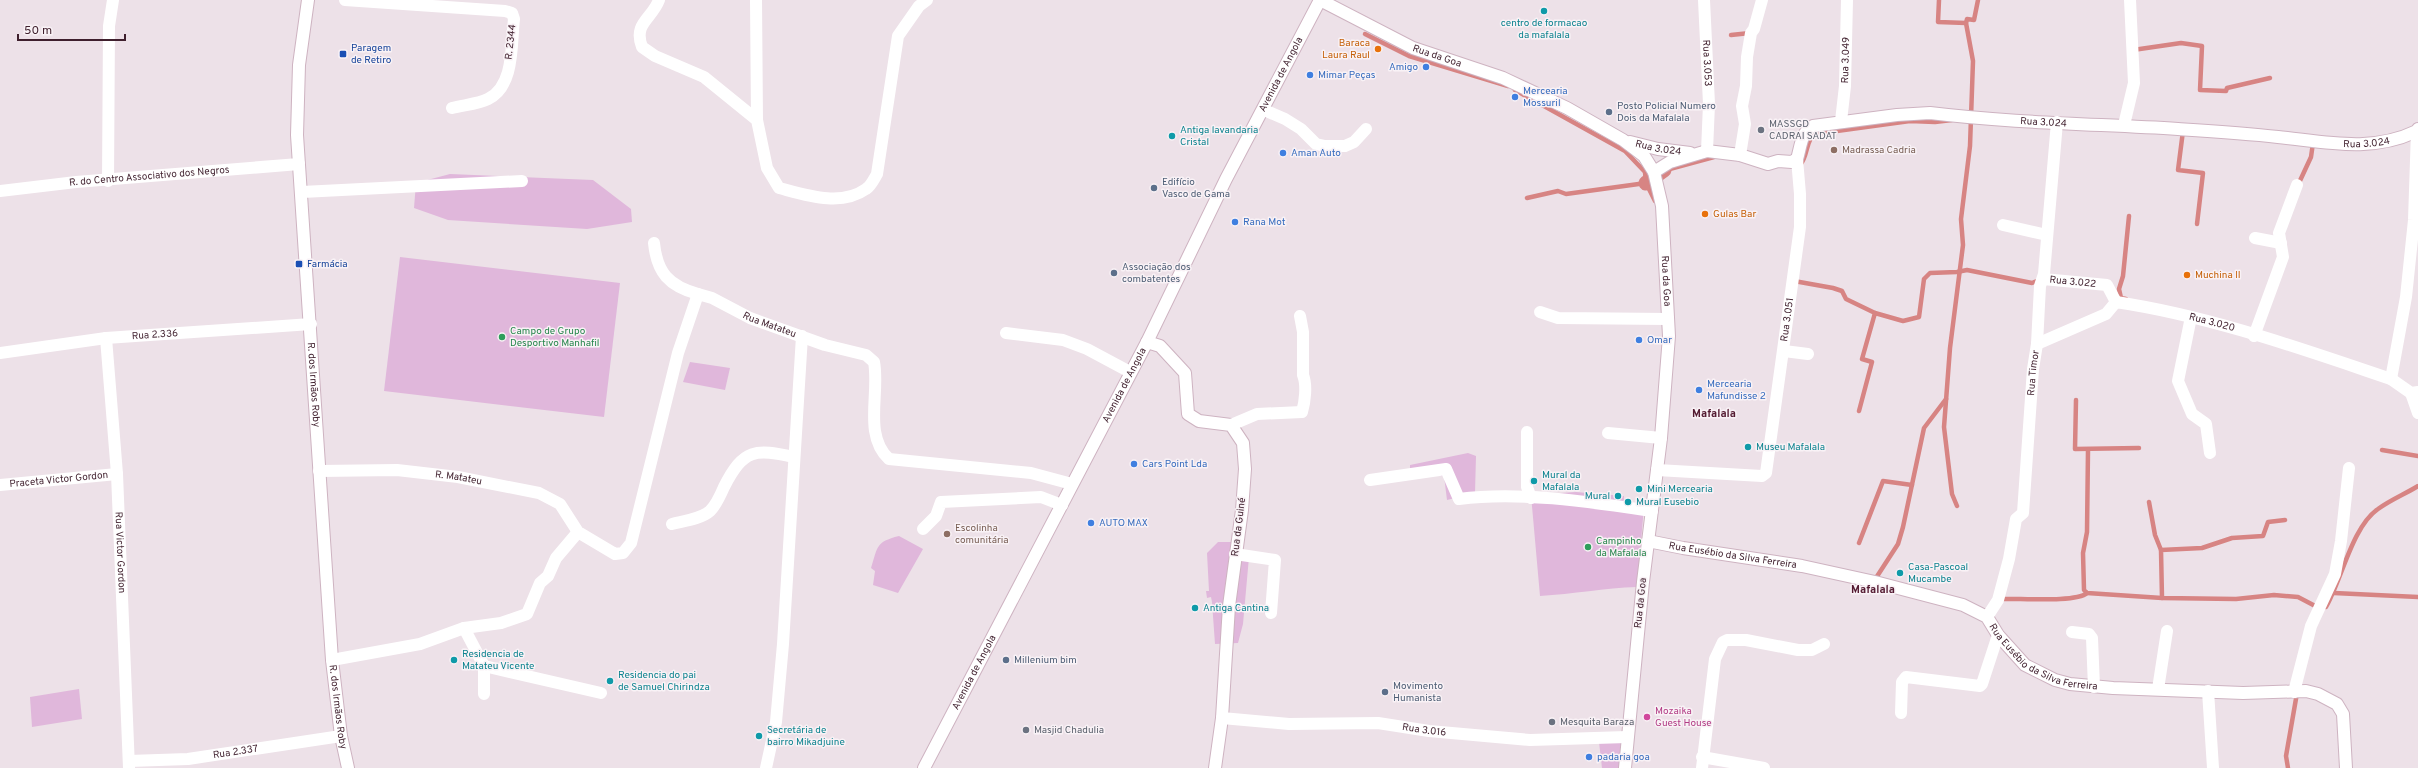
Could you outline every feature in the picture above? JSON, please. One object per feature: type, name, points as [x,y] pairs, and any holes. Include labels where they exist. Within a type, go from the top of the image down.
[{"type":"street","points":[[108,181],[109,26],[113,0]]},
{"type":"street","name":"R. dos Irmãos Roby","points":[[308,0],[299,65],[297,135],[311,324],[332,660],[341,736],[348,768]]},
{"type":"street","name":"R. 2344","points":[[345,0],[505,10],[512,13],[514,19],[508,72],[501,88],[489,98],[452,108]]},
{"type":"street","points":[[659,0],[645,20],[639,34],[642,47],[655,56],[704,77],[757,120]]},
{"type":"street","points":[[756,0],[757,120],[767,168],[779,188],[814,198],[850,197],[867,188],[877,174],[898,36],[919,6],[927,0]]},
{"type":"street","name":"Avenida de Angola","points":[[924,768],[1147,342],[1226,179],[1264,110],[1320,0]]},
{"type":"street","name":"Rua da Goa","points":[[1320,0],[1413,48],[1502,78],[1567,108],[1623,140],[1644,156],[1654,172],[1662,206],[1668,319],[1661,438],[1648,541],[1625,768]]},
{"type":"street","name":"Rua 3.053","points":[[1704,0],[1709,104],[1707,151]]},
{"type":"street","points":[[1740,155],[1745,124],[1742,106],[1746,86],[1747,57],[1751,33],[1754,29],[1762,0]]},
{"type":"street","name":"Rua 3.049","points":[[1841,121],[1845,86],[1847,0]]},
{"type":"street","points":[[2124,126],[2134,83],[2130,0]]},
{"type":"street","points":[[1264,110],[1285,119],[1301,129],[1316,144],[1325,146],[1345,146],[1354,142],[1366,129]]},
{"type":"street","name":"Rua 3.024","points":[[1654,172],[1670,162],[1707,151],[1740,155],[1768,164],[1778,161],[1792,162],[1797,159],[1803,135],[1807,129],[1841,121],[1930,113],[2276,137],[2329,144],[2364,144],[2398,140],[2418,130]]},
{"type":"street","name":"Rua Timor","points":[[1987,617],[1998,600],[2016,519],[2023,513],[2033,369],[2037,344],[2040,286],[2043,279],[2058,122]]},
{"type":"street","points":[[2392,379],[2406,297],[2414,220],[2418,130]]},
{"type":"street","name":"Rua 3.024","points":[[1623,140],[1658,149],[1693,154]]},
{"type":"street","name":"Rua 3.051","points":[[1657,470],[1762,476],[1766,473],[1770,454],[1800,227],[1800,194],[1797,159]]},
{"type":"street","name":"R. do Centro Associativo dos Negros","points":[[1,188],[108,181],[300,164]]},
{"type":"street","points":[[302,192],[522,181]]},
{"type":"street","points":[[2254,336],[2283,257],[2279,233],[2297,185]]},
{"type":"street","points":[[2003,225],[2047,236]]},
{"type":"street","points":[[2255,238],[2281,243]]},
{"type":"street","name":"Rua Matateu","points":[[654,243],[656,258],[662,274],[685,291],[712,298],[750,318],[825,345],[866,355],[874,362],[877,375],[874,426],[880,451],[889,460],[1031,473],[1072,484]]},
{"type":"street","name":"Rua 3.022","points":[[2043,279],[2107,285],[2116,302]]},
{"type":"street","points":[[332,660],[420,644],[464,628],[501,623],[527,614],[540,583],[548,576],[556,558],[578,532],[615,554],[623,553],[631,544],[678,353],[698,294]]},
{"type":"street","points":[[2037,344],[2106,314],[2116,302]]},
{"type":"street","name":"Rua 3.020","points":[[2116,302],[2154,308],[2191,317],[2254,336],[2392,379],[2414,392]]},
{"type":"street","points":[[1540,312],[1558,318],[1668,319]]},
{"type":"street","points":[[1147,342],[1160,346],[1185,373],[1188,414],[1199,421],[1231,425],[1257,414],[1302,412],[1304,405],[1305,380],[1303,375],[1303,332],[1300,316]]},
{"type":"street","points":[[2191,317],[2178,381],[2192,414],[2206,424],[2210,453]]},
{"type":"street","name":"Rua 2.336","points":[[0,353],[106,338],[311,324]]},
{"type":"street","points":[[1006,333],[1063,340],[1087,348],[1130,372]]},
{"type":"street","points":[[766,768],[776,722],[783,644],[802,336]]},
{"type":"street","name":"Rua Victor Gordon","points":[[106,338],[117,474],[129,765]]},
{"type":"street","points":[[1784,351],[1808,354]]},
{"type":"street","points":[[2414,392],[2418,413]]},
{"type":"street","name":"Rua da Guiné","points":[[1215,768],[1222,718],[1229,606],[1242,510],[1245,469],[1243,443],[1231,425]]},
{"type":"street","points":[[1527,432],[1527,487],[1531,498]]},
{"type":"street","points":[[1608,433],[1661,438]]},
{"type":"street","points":[[672,524],[695,518],[710,511],[729,478],[745,457],[759,451],[794,457]]},
{"type":"street","points":[[2294,692],[2311,626],[2335,574],[2341,541],[2349,468]]},
{"type":"street","points":[[1370,480],[1446,469],[1459,499],[1490,495],[1546,498],[1652,511]]},
{"type":"street","name":"R. Matateu","points":[[319,471],[397,470],[458,477],[539,493],[560,504],[578,532]]},
{"type":"street","name":"Praceta Victor Gordon","points":[[0,485],[117,474]]},
{"type":"street","points":[[923,529],[936,516],[941,502],[1041,497],[1062,505]]},
{"type":"street","name":"Rua Eusébio da Silva Ferreira","points":[[1648,541],[1840,574],[1963,605],[1987,617],[1998,635],[2024,665],[2055,680],[2094,687],[2294,692],[2318,694],[2337,704],[2345,720],[2346,768]]},
{"type":"street","points":[[1235,554],[1275,560],[1271,613]]},
{"type":"street","points":[[464,628],[484,666],[484,694]]},
{"type":"street","points":[[2158,689],[2167,631]]},
{"type":"street","points":[[2072,632],[2089,634],[2092,638],[2094,687]]},
{"type":"street","points":[[1900,713],[1902,682],[1906,677],[1980,686],[1982,684],[1998,635]]},
{"type":"street","points":[[1764,768],[1702,762],[1715,659],[1723,642],[1727,640],[1746,640],[1798,650],[1812,650],[1824,644]]},
{"type":"street","points":[[484,666],[601,693]]},
{"type":"street","points":[[2208,691],[2213,768]]},
{"type":"street","name":"Rua 3.016","points":[[1222,718],[1289,724],[1378,724],[1429,731],[1530,740],[1627,737]]},
{"type":"street","name":"Rua 2.337","points":[[129,765],[188,759],[341,736]]},
{"type":"shaded area","points":[[450,174],[593,180],[631,209],[632,222],[587,229],[448,220],[414,208],[416,183]]},
{"type":"shaded area","name":"Campo de Grupo Desportivo Manhafil","points":[[400,257],[620,283],[604,417],[384,391]]},
{"type":"shaded area","points":[[690,362],[730,368],[725,390],[683,382]]},
{"type":"shaded area","points":[[1468,453],[1476,456],[1475,493],[1447,500],[1444,476],[1410,476],[1410,465]]},
{"type":"shaded area","name":"Campinho da Mafalala","points":[[1576,492],[1624,496],[1624,501],[1632,502],[1632,506],[1644,507],[1637,587],[1540,596],[1531,495]]},
{"type":"shaded area","points":[[899,536],[923,549],[898,593],[873,585],[875,571],[871,568],[881,543]]},
{"type":"shaded area","points":[[1218,542],[1241,542],[1240,555],[1249,557],[1243,624],[1238,643],[1215,644],[1212,602],[1211,597],[1207,598],[1206,591],[1209,591],[1207,553]]},
{"type":"shaded area","points":[[79,689],[82,719],[32,727],[30,697]]},
{"type":"shaded area","points":[[1599,742],[1621,742],[1620,768],[1602,768]]},
{"type":"waterway","points":[[1939,0],[1938,22],[1966,23],[1967,19],[1974,20],[1978,0]]},
{"type":"waterway","points":[[1957,506],[1952,494],[1944,427],[1950,348],[1963,245],[1961,219],[1970,146],[1973,61],[1966,23]]},
{"type":"waterway","points":[[1731,35],[1750,33]]},
{"type":"waterway","points":[[1365,34],[1409,56],[1508,86]]},
{"type":"waterway","points":[[2133,50],[2181,43],[2202,46],[2200,90],[2226,91],[2227,88],[2270,78]]},
{"type":"waterway","points":[[1515,90],[1625,151],[1645,172],[1646,183],[1655,201]]},
{"type":"waterway","points":[[1800,165],[1803,162],[1808,143],[1815,134],[1910,121],[1935,122],[1952,120]]},
{"type":"waterway","points":[[2183,131],[2178,170],[2203,173],[2197,224]]},
{"type":"waterway","points":[[2298,185],[2311,157],[2313,143]]},
{"type":"waterway","points":[[1666,170],[1714,157]]},
{"type":"waterway","points":[[1646,183],[1664,170]]},
{"type":"waterway","points":[[1527,198],[1558,191],[1566,194],[1646,183]]},
{"type":"waterway","points":[[2126,299],[2121,298],[2119,289],[2123,276],[2129,216]]},
{"type":"waterway","points":[[1859,411],[1872,362],[1862,359],[1875,313],[1903,321],[1919,317],[1924,279],[1930,273],[1967,270],[2032,283],[2040,280]]},
{"type":"waterway","points":[[1794,281],[1842,291],[1846,299],[1875,313]]},
{"type":"waterway","points":[[1874,581],[1898,544],[1924,428],[1946,399]]},
{"type":"waterway","points":[[2076,400],[2075,449],[2139,448]]},
{"type":"waterway","points":[[2088,450],[2087,532],[2083,553],[2084,590],[2087,593],[2162,598],[2236,599],[2274,595],[2298,597],[2319,608]]},
{"type":"waterway","points":[[2382,450],[2418,456]]},
{"type":"waterway","points":[[1859,543],[1883,481],[1912,485]]},
{"type":"waterway","points":[[2326,607],[2354,541],[2369,517],[2378,509],[2418,486]]},
{"type":"waterway","points":[[2149,502],[2155,535],[2161,550]]},
{"type":"waterway","points":[[2162,598],[2161,550],[2202,548],[2232,538],[2263,536],[2268,522],[2285,520]]},
{"type":"waterway","points":[[1999,599],[2059,599],[2081,596],[2087,593]]},
{"type":"waterway","points":[[2334,593],[2418,597]]},
{"type":"waterway","points":[[2288,768],[2286,756],[2297,693]]},
{"type":"place","name":"centro de formacao da mafalala","points":[[1544,11]]},
{"type":"place","name":"Baraca Laura Raul","points":[[1378,49]]},
{"type":"place","name":"Paragem de Retiro","points":[[343,54]]},
{"type":"place","name":"Amigo","points":[[1426,67]]},
{"type":"place","name":"Mimar Peças","points":[[1310,75]]},
{"type":"place","name":"Mercearia Mossuril","points":[[1515,97]]},
{"type":"place","name":"Posto Policial Numero Dois da Mafalala","points":[[1609,112]]},
{"type":"place","name":"MASSGD CADRAI SADAT","points":[[1761,130]]},
{"type":"place","name":"Antiga lavandaria Cristal","points":[[1172,136]]},
{"type":"place","name":"Madrassa Cadria","points":[[1834,150]]},
{"type":"place","name":"Aman Auto","points":[[1283,153]]},
{"type":"place","name":"Edifício Vasco de Gama","points":[[1154,188]]},
{"type":"place","name":"Gulas Bar","points":[[1705,214]]},
{"type":"place","name":"Rana Mot","points":[[1235,222]]},
{"type":"place","name":"Farmácia","points":[[299,264]]},
{"type":"place","name":"Associação dos combatentes","points":[[1114,273]]},
{"type":"place","name":"Muchina II","points":[[2187,275]]},
{"type":"place","name":"Campo de Grupo Desportivo Manhafil","points":[[502,337]]},
{"type":"place","name":"Omar","points":[[1639,340]]},
{"type":"place","name":"Mercearia Mafundisse 2","points":[[1699,390]]},
{"type":"place","name":"Museu Mafalala","points":[[1748,447]]},
{"type":"place","name":"Cars Point Lda","points":[[1134,464]]},
{"type":"place","name":"Mural da Mafalala","points":[[1534,481]]},
{"type":"place","name":"Mini Mercearia","points":[[1639,489]]},
{"type":"place","name":"Mural","points":[[1618,496]]},
{"type":"place","name":"Mural Eusebio","points":[[1628,502]]},
{"type":"place","name":"AUTO MAX","points":[[1091,523]]},
{"type":"place","name":"Escolinha comunitária","points":[[947,534]]},
{"type":"place","name":"Campinho da Mafalala","points":[[1588,547]]},
{"type":"place","name":"Casa-Pascoal Mucambe","points":[[1900,573]]},
{"type":"place","name":"Antiga Cantina","points":[[1195,608]]},
{"type":"place","name":"Residencia de Matateu Vicente","points":[[454,660]]},
{"type":"place","name":"Millenium bim","points":[[1006,660]]},
{"type":"place","name":"Residencia do pai de Samuel Chirindza","points":[[610,681]]},
{"type":"place","name":"Movimento Humanista","points":[[1385,692]]},
{"type":"place","name":"Mozaika Guest House","points":[[1647,717]]},
{"type":"place","name":"Mesquita Baraza","points":[[1552,722]]},
{"type":"place","name":"Masjid Chadulia","points":[[1026,730]]},
{"type":"place","name":"Secretária de bairro Mikadjuine","points":[[759,736]]},
{"type":"place","name":"padaria goa","points":[[1589,757]]},
{"type":"district","name":"Mafalala","points":[[1714,414]]},
{"type":"district","name":"Mafalala","points":[[1873,590]]}]
